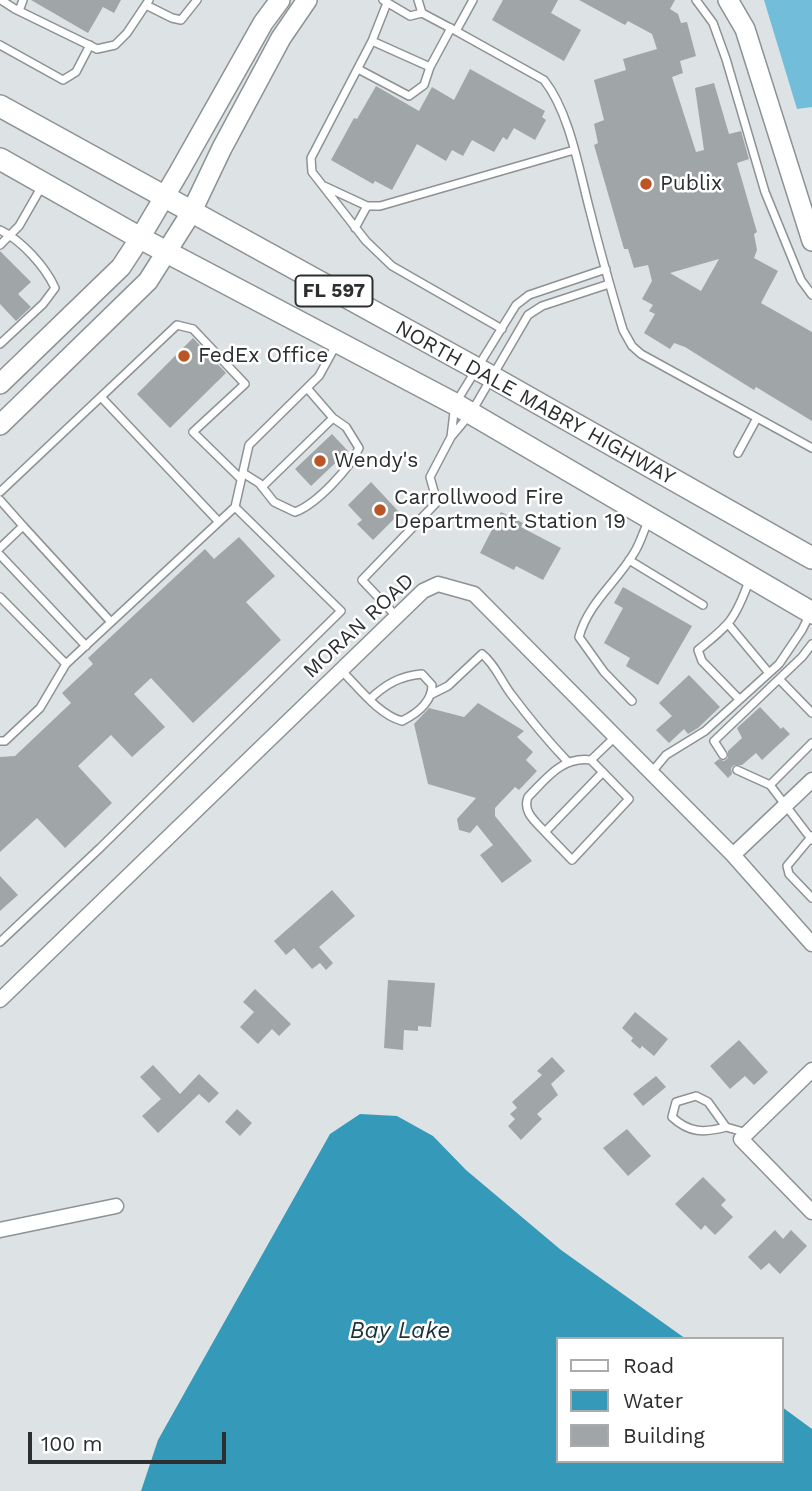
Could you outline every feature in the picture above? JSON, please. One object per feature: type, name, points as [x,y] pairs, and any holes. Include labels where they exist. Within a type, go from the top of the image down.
[{"type":"main road","name":"NORTH DALE MABRY HIGHWAY","points":[[0,106],[484,373],[812,558]]},
{"type":"main road","name":"NORTH DALE MABRY HIGHWAY","points":[[0,159],[140,238],[463,409],[811,613]]},
{"type":"street","points":[[0,384],[121,267],[263,23],[280,0]]},
{"type":"street","points":[[0,425],[148,281],[191,212],[281,38],[307,0]]},
{"type":"street","points":[[728,0],[745,29],[806,205],[812,241]]},
{"type":"street","name":"MORAN ROAD","points":[[0,1000],[423,591],[438,584],[474,594],[733,855],[812,944]]},
{"type":"street","points":[[733,855],[812,780]]},
{"type":"street","points":[[812,1070],[741,1139],[812,1212]]},
{"type":"street","points":[[0,1230],[116,1206]]},
{"type":"lane","points":[[1,0],[97,49],[115,45],[127,33],[148,2],[172,18],[181,20],[197,0]]},
{"type":"lane","points":[[19,11],[23,0]]},
{"type":"lane","points":[[418,0],[422,13]]},
{"type":"lane","points":[[358,69],[409,96],[424,85],[430,67],[472,0]]},
{"type":"lane","points":[[696,0],[713,23],[765,192],[801,280],[812,295]]},
{"type":"lane","points":[[502,329],[392,266],[374,251],[312,172],[311,158],[372,41],[385,1],[410,16],[422,13],[544,79],[552,89],[562,113],[609,284],[623,330],[632,346],[648,358],[812,448]]},
{"type":"lane","points":[[372,41],[430,67]]},
{"type":"lane","points":[[0,45],[63,80],[76,72],[90,45]]},
{"type":"lane","points":[[322,185],[367,206],[396,203],[573,150]]},
{"type":"lane","points":[[0,245],[19,226],[44,183]]},
{"type":"lane","points":[[355,228],[367,206]]},
{"type":"lane","points":[[0,230],[10,235],[49,274],[55,288],[43,304],[0,344]]},
{"type":"lane","points":[[451,437],[516,305],[529,295],[606,269]]},
{"type":"lane","points":[[397,617],[362,580],[437,502],[430,477],[484,373],[528,315],[542,306],[609,284]]},
{"type":"lane","points":[[0,492],[177,325],[193,329],[246,384],[192,432],[242,476],[262,487],[274,502],[295,512],[306,508],[353,462],[359,448],[346,427],[333,418],[307,388]]},
{"type":"lane","points":[[0,741],[5,741],[40,708],[66,664],[235,507],[249,445],[319,376],[338,342]]},
{"type":"lane","points":[[101,397],[218,521]]},
{"type":"lane","points":[[262,487],[333,418]]},
{"type":"lane","points":[[738,453],[757,418]]},
{"type":"lane","points":[[0,500],[111,622]]},
{"type":"lane","points":[[0,942],[155,795],[341,611],[235,507]]},
{"type":"lane","points":[[632,701],[604,672],[579,638],[581,627],[596,601],[635,552],[649,518]]},
{"type":"lane","points":[[0,548],[23,526]]},
{"type":"lane","points":[[0,555],[86,646]]},
{"type":"lane","points":[[629,560],[703,605]]},
{"type":"lane","points":[[739,699],[702,661],[698,650],[729,625],[751,577]]},
{"type":"lane","points":[[0,597],[66,664]]},
{"type":"lane","points":[[650,774],[666,755],[705,731],[779,664],[811,613]]},
{"type":"lane","points":[[729,625],[769,673]]},
{"type":"lane","points":[[723,755],[714,741],[802,657],[812,644]]},
{"type":"lane","points":[[341,670],[391,718],[402,721],[425,704],[432,694],[449,686],[482,654],[541,734],[568,762]]},
{"type":"lane","points":[[370,699],[397,679],[422,674],[432,685],[432,694]]},
{"type":"lane","points":[[779,679],[812,713]]},
{"type":"lane","points":[[591,760],[615,737]]},
{"type":"lane","points":[[770,785],[812,743]]},
{"type":"lane","points":[[591,760],[629,799],[572,860],[527,811],[525,804],[527,797],[568,762],[591,760]]},
{"type":"lane","points":[[737,770],[770,785],[811,838],[787,866],[789,874],[812,898]]},
{"type":"lane","points":[[545,832],[603,772]]},
{"type":"lane","points":[[726,1127],[708,1102],[696,1096],[676,1102],[672,1117],[696,1132],[726,1127],[747,1133]]},
{"type":"shaded area","points":[[764,0],[812,0],[812,107],[797,109]]},
{"type":"water","name":"Bay Lake","points":[[360,1114],[397,1116],[433,1136],[466,1170],[561,1250],[683,1337],[556,1337],[556,1463],[784,1463],[784,1408],[812,1429],[812,1491],[141,1491],[158,1440],[330,1134]]},
{"type":"building","points":[[31,0],[121,0],[114,13],[103,7],[88,33]]},
{"type":"building","points":[[503,0],[558,0],[551,13],[581,30],[564,61],[492,20]]},
{"type":"building","points":[[579,0],[675,0],[670,9],[678,14],[681,23],[687,22],[696,56],[680,61],[683,73],[672,77],[696,152],[704,150],[695,88],[714,83],[729,134],[741,131],[749,159],[737,163],[757,232],[754,234],[757,250],[754,258],[778,271],[761,303],[812,332],[812,421],[756,387],[754,390],[685,347],[674,343],[670,349],[644,333],[655,314],[649,311],[653,305],[642,299],[652,281],[648,265],[634,268],[628,249],[624,249],[594,145],[598,143],[594,124],[604,120],[594,80],[626,70],[623,59],[657,49],[652,34],[628,21],[625,25]],"holes":[[[719,259],[701,291],[670,273]]]},
{"type":"building","points":[[470,69],[545,111],[542,117],[546,120],[535,140],[514,128],[507,140],[503,137],[494,152],[472,140],[463,156],[452,150],[446,161],[417,144],[392,190],[375,181],[373,184],[331,160],[354,118],[357,119],[376,86],[419,111],[432,87],[454,100]]},
{"type":"building","points":[[0,251],[31,282],[18,294],[31,307],[16,321],[0,304]]},
{"type":"building","points":[[193,338],[226,373],[170,428],[137,394]]},
{"type":"building","points":[[332,434],[348,451],[311,486],[295,469]]},
{"type":"building","points":[[371,482],[400,513],[373,540],[357,524],[362,520],[348,505]]},
{"type":"building","points":[[501,512],[523,523],[521,527],[561,548],[543,580],[516,566],[514,570],[480,553]]},
{"type":"building","points":[[239,537],[275,576],[246,602],[281,640],[193,723],[151,678],[134,694],[165,727],[132,757],[111,735],[78,766],[112,803],[65,848],[37,818],[0,852],[0,757],[15,756],[71,703],[62,693],[93,664],[88,658],[205,549],[214,559]]},
{"type":"building","points":[[623,587],[692,626],[658,685],[626,666],[630,658],[604,643],[623,608],[614,603]]},
{"type":"building","points":[[689,675],[720,707],[698,728],[688,734],[684,729],[669,743],[656,730],[672,716],[659,703]]},
{"type":"building","points":[[478,703],[524,731],[517,737],[533,752],[526,760],[537,771],[519,790],[515,787],[495,808],[495,816],[532,861],[502,883],[480,855],[493,845],[477,825],[470,833],[459,830],[457,819],[476,798],[428,784],[414,724],[429,708],[464,717]]},
{"type":"building","points":[[760,707],[781,729],[783,727],[790,734],[762,760],[756,753],[742,765],[734,765],[728,778],[714,763],[728,758],[728,751],[742,738],[737,728]]},
{"type":"building","points":[[0,876],[18,895],[0,911]]},
{"type":"building","points":[[332,890],[355,916],[319,947],[333,963],[326,970],[320,963],[312,969],[294,948],[286,955],[274,941]]},
{"type":"building","points":[[388,980],[435,983],[431,1027],[418,1026],[418,1031],[404,1030],[403,1050],[384,1048]]},
{"type":"building","points":[[255,989],[291,1024],[279,1036],[272,1029],[258,1044],[240,1027],[254,1012],[243,1002]]},
{"type":"building","points":[[635,1012],[668,1039],[654,1056],[642,1046],[640,1049],[622,1028]]},
{"type":"building","points":[[739,1040],[768,1072],[754,1085],[745,1076],[730,1089],[710,1066]]},
{"type":"building","points":[[552,1057],[565,1071],[551,1084],[558,1095],[537,1114],[542,1119],[521,1140],[508,1126],[515,1119],[510,1114],[517,1108],[512,1102],[542,1075],[537,1071]]},
{"type":"building","points":[[153,1065],[180,1094],[199,1074],[219,1093],[209,1103],[199,1094],[158,1133],[142,1116],[161,1099],[140,1077]]},
{"type":"building","points":[[656,1076],[666,1087],[643,1106],[633,1094]]},
{"type":"building","points":[[237,1109],[252,1123],[240,1136],[225,1122]]},
{"type":"building","points":[[627,1129],[651,1156],[628,1176],[603,1148]]},
{"type":"building","points":[[703,1177],[726,1200],[721,1205],[733,1217],[715,1235],[705,1225],[701,1230],[675,1204]]},
{"type":"building","points":[[775,1230],[783,1239],[791,1230],[807,1246],[780,1274],[769,1263],[761,1270],[748,1257]]},
{"type":"place","name":"Publix","points":[[646,184]]},
{"type":"place","name":"FedEx Office","points":[[184,356]]},
{"type":"place","name":"Wendy's","points":[[320,461]]},
{"type":"place","name":"Carrollwood Fire Department Station 19","points":[[380,510]]}]
